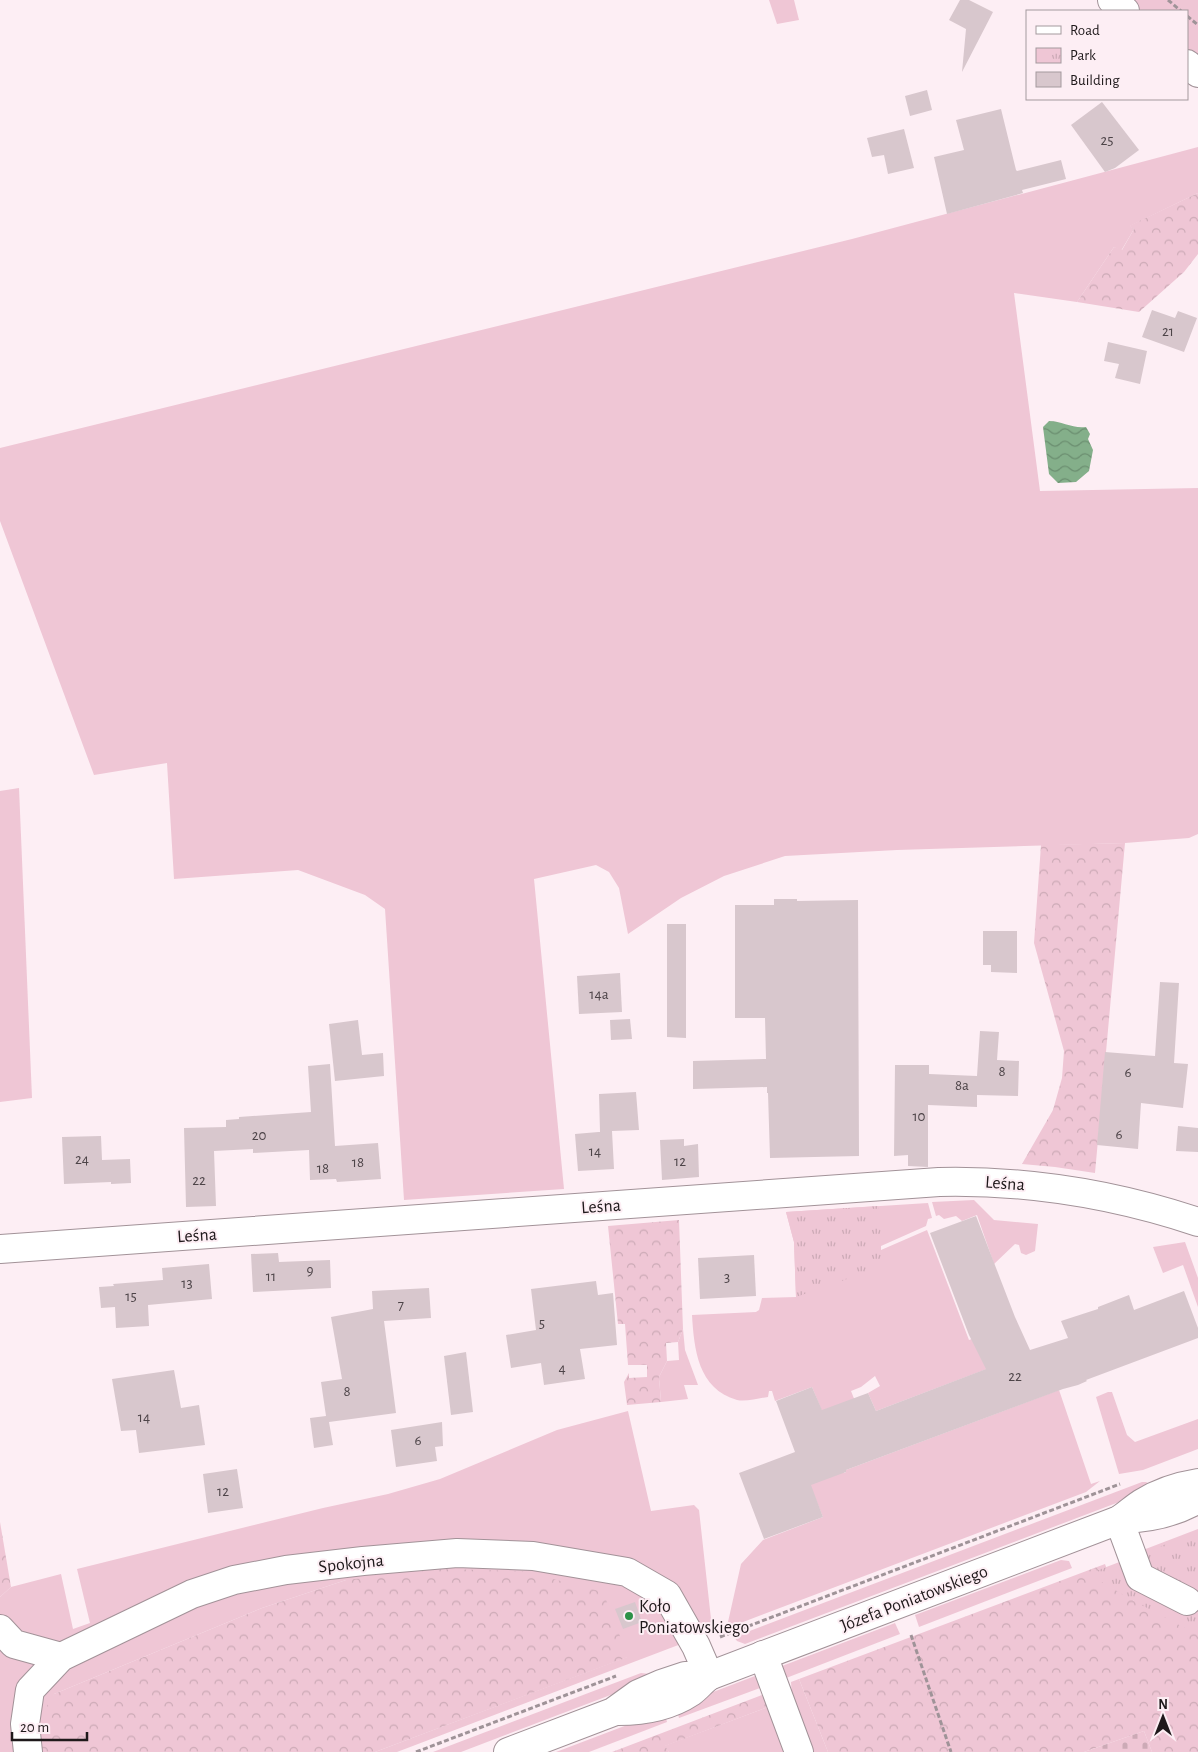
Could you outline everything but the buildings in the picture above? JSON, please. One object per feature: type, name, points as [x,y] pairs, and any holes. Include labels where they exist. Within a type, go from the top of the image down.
[{"type":"street","points":[[1112,0],[1124,10]]},
{"type":"street","points":[[1188,65],[1198,73]]},
{"type":"street","name":"Leśna","points":[[0,1249],[977,1181],[1072,1190],[1165,1211],[1198,1222]]},
{"type":"street","name":"Józefa Poniatowskiego","points":[[508,1752],[613,1712],[645,1709],[668,1703],[690,1693],[709,1676],[1119,1520],[1155,1496],[1198,1483]]},
{"type":"street","name":"Józefa Poniatowskiego","points":[[1119,1520],[1138,1519],[1164,1514],[1186,1506],[1198,1499]]},
{"type":"street","points":[[1119,1520],[1140,1577],[1187,1601]]},
{"type":"street","name":"Spokojna","points":[[28,1752],[26,1724],[30,1690],[61,1658],[192,1594],[234,1580],[286,1570],[364,1560],[457,1553],[533,1556],[627,1572],[667,1595],[696,1646],[709,1676]]},
{"type":"street","points":[[0,1629],[14,1644],[61,1658]]},
{"type":"street","points":[[763,1655],[799,1752]]},
{"type":"path","points":[[1168,0],[1180,10]]},
{"type":"path","points":[[1188,17],[1198,26]]},
{"type":"path","points":[[732,1632],[1128,1481]]},
{"type":"path","points":[[912,1635],[950,1752]]},
{"type":"path","points":[[416,1752],[625,1673]]},
{"type":"green space","points":[[769,0],[794,0],[799,20],[777,24]]},
{"type":"green space","points":[[1127,0],[1198,0],[1198,61],[1188,52],[1188,10],[1139,10]]},
{"type":"green space","points":[[1198,147],[1198,193],[1130,226],[1134,229],[1121,251],[1114,247],[1077,302],[1014,293],[1040,491],[1198,488],[1198,834],[1189,838],[1125,843],[897,850],[785,856],[724,876],[681,898],[628,934],[619,888],[609,872],[596,865],[534,879],[564,1189],[404,1200],[385,909],[365,895],[298,870],[174,879],[167,763],[94,775],[0,521],[0,448],[852,239]]},
{"type":"green space","points":[[1198,193],[1198,254],[1184,272],[1139,312],[1077,302],[1114,247],[1122,250],[1134,229],[1129,226]]},
{"type":"green space","points":[[19,788],[32,1098],[0,1102],[0,791]]},
{"type":"green space","points":[[1125,843],[1095,1173],[1022,1164],[1053,1110],[1062,1078],[1064,1051],[1034,943],[1041,845]]},
{"type":"green space","points":[[974,1200],[994,1220],[1038,1224],[1035,1251],[1026,1255],[1021,1253],[1019,1245],[1015,1244],[994,1264],[977,1215],[962,1221],[956,1216],[944,1219],[939,1215],[936,1216],[932,1202]]},
{"type":"green space","points":[[928,1203],[932,1218],[928,1219],[926,1226],[881,1246],[881,1250],[927,1230],[969,1340],[980,1336],[992,1367],[876,1411],[868,1393],[880,1386],[875,1376],[861,1387],[851,1391],[857,1406],[829,1428],[812,1387],[775,1401],[772,1391],[769,1391],[768,1397],[737,1400],[724,1395],[714,1387],[706,1377],[697,1354],[692,1315],[756,1312],[759,1310],[762,1298],[796,1297],[794,1242],[786,1212]]},
{"type":"green space","points":[[878,1206],[881,1235],[881,1267],[796,1297],[794,1242],[786,1212]]},
{"type":"green space","points":[[679,1220],[683,1329],[678,1342],[666,1343],[667,1361],[659,1377],[661,1402],[627,1405],[624,1382],[629,1373],[629,1378],[647,1377],[647,1365],[628,1365],[625,1324],[618,1324],[608,1226]]},
{"type":"green space","points":[[1185,1242],[1198,1278],[1198,1307],[1183,1265],[1163,1273],[1153,1247]]},
{"type":"green space","points":[[683,1329],[685,1350],[698,1385],[684,1385],[688,1399],[661,1402],[659,1377],[667,1361],[679,1360],[678,1342]]},
{"type":"green space","points":[[1059,1390],[1091,1484],[1100,1481],[1086,1492],[730,1627],[728,1622],[741,1564],[763,1540],[823,1517],[801,1463],[835,1450],[844,1473],[846,1470]]},
{"type":"green space","points":[[1112,1392],[1127,1435],[1135,1442],[1198,1419],[1198,1449],[1143,1470],[1119,1474],[1096,1397]]},
{"type":"green space","points":[[628,1411],[651,1511],[694,1505],[699,1510],[712,1628],[699,1633],[681,1644],[397,1752],[375,1752],[627,1657],[346,1580],[262,1608],[54,1694],[38,1752],[0,1752],[0,1597],[11,1587],[61,1574],[73,1629],[90,1623],[77,1569],[323,1508],[388,1494],[440,1479],[557,1430]]},
{"type":"green space","points":[[1146,1482],[1156,1488],[745,1644],[737,1641],[734,1637]]},
{"type":"green space","points":[[0,1522],[11,1587],[0,1597]]},
{"type":"green space","points":[[1198,1529],[1198,1536],[1144,1553],[1143,1550]]},
{"type":"green space","points":[[1198,1532],[1198,1635],[1088,1574]]},
{"type":"green space","points":[[1061,1560],[1069,1561],[1072,1568],[919,1627],[915,1615]]},
{"type":"green space","points":[[1105,1564],[1114,1589],[1119,1588],[1134,1601],[1137,1597],[1198,1634],[1198,1752],[1152,1752],[1144,1731],[1084,1752],[828,1752],[799,1679]]},
{"type":"green space","points":[[443,1569],[522,1571],[603,1592],[628,1657],[375,1752],[38,1752],[38,1722],[54,1694],[262,1608],[346,1580]]},
{"type":"green space","points":[[895,1623],[900,1634],[781,1680],[779,1673],[782,1666]]},
{"type":"green space","points":[[641,1673],[650,1674],[650,1680],[461,1752],[433,1752]]},
{"type":"green space","points":[[755,1676],[760,1688],[679,1718],[677,1710],[679,1705]]},
{"type":"green space","points":[[799,1679],[828,1752],[804,1752],[794,1727],[791,1682]]},
{"type":"green space","points":[[762,1695],[768,1707],[665,1746],[669,1752],[612,1752]]},
{"type":"green space","points":[[768,1707],[786,1752],[669,1752],[664,1746]]},
{"type":"green space","points":[[664,1711],[667,1722],[589,1752],[556,1752]]},
{"type":"green space","points":[[1144,1731],[1152,1752],[1084,1752]]},
{"type":"water","points":[[1049,421],[1086,427],[1090,434],[1088,439],[1093,450],[1089,471],[1076,482],[1058,483],[1049,474],[1043,427]]},
{"type":"place","name":"Koło Poniatowskiego","points":[[629,1616]]}]
